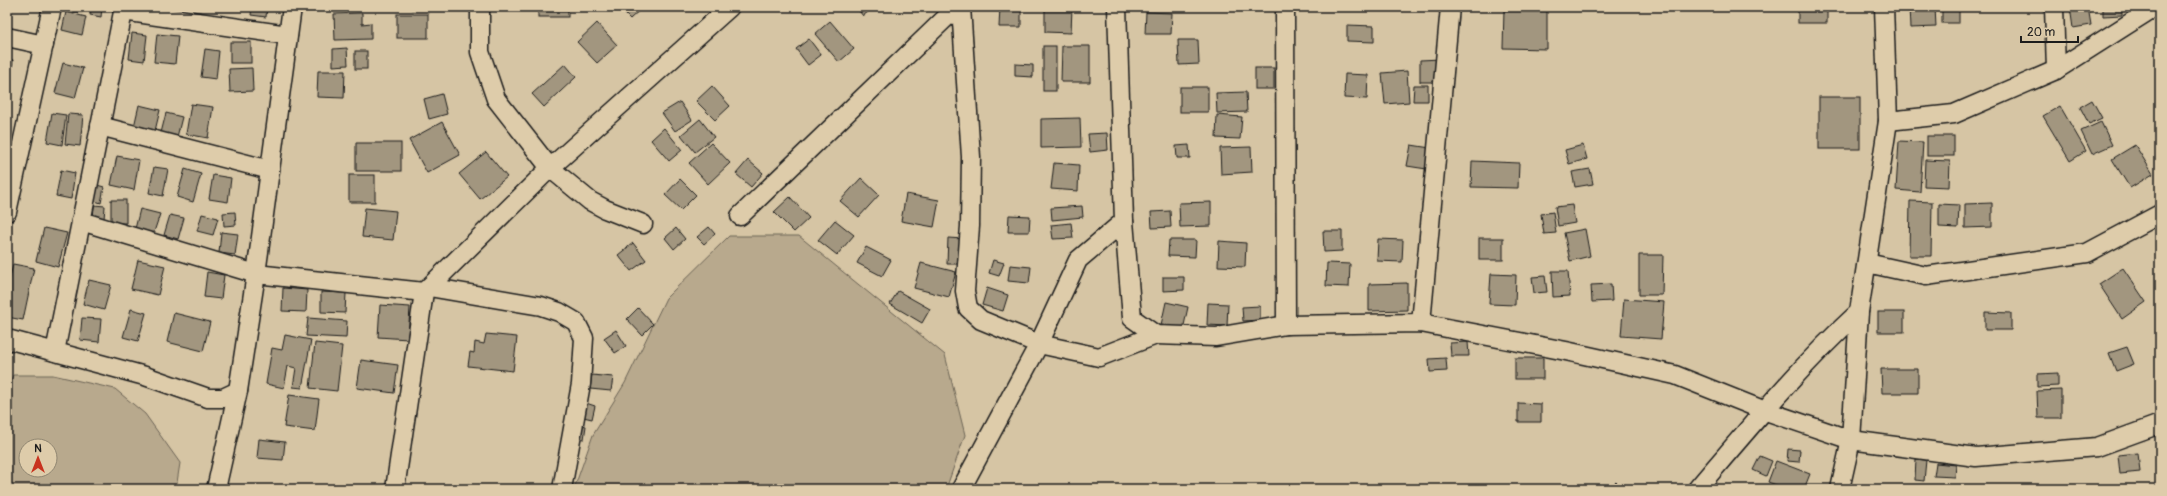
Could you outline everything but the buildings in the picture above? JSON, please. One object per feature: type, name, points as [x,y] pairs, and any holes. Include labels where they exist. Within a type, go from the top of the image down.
[{"type":"street","points":[[7,212],[14,153],[44,45],[52,7]]},
{"type":"street","points":[[216,489],[238,391],[256,274],[292,7]]},
{"type":"street","points":[[480,7],[480,52],[496,99],[550,168],[590,200],[605,209],[643,224]]},
{"type":"street","points":[[395,489],[426,290],[550,168],[730,7]]},
{"type":"street","points":[[740,216],[957,7]]},
{"type":"street","points":[[961,7],[971,157],[970,226],[965,291],[968,308],[981,320],[1039,344],[1099,356],[1156,335],[1216,337],[1286,325],[1421,323],[1566,351],[1675,375],[1763,410],[1852,440],[1976,457],[2097,447],[2160,424]]},
{"type":"street","points":[[1117,7],[1124,221],[1132,318],[1156,335]]},
{"type":"street","points":[[1285,7],[1286,325]]},
{"type":"street","points":[[1421,323],[1450,7]]},
{"type":"street","points":[[1840,489],[1852,440],[1859,312],[1888,121],[1884,7]]},
{"type":"street","points":[[2054,7],[2056,70]]},
{"type":"street","points":[[1888,121],[1954,114],[2056,70],[2155,7]]},
{"type":"street","points":[[54,352],[123,9],[288,35]]},
{"type":"street","points":[[7,37],[44,45]]},
{"type":"street","points":[[100,126],[270,170]]},
{"type":"street","points":[[1867,263],[1926,276],[2087,253],[2160,214]]},
{"type":"street","points":[[81,221],[256,274],[426,290],[541,306],[559,312],[576,322],[584,338],[581,384],[562,489]]},
{"type":"street","points":[[961,489],[1039,344],[1078,260],[1124,221]]},
{"type":"street","points":[[1696,489],[1763,410],[1819,349],[1859,312]]},
{"type":"street","points":[[7,339],[145,376],[208,398],[223,398],[238,391]]},
{"type":"shaded area","points":[[729,236],[799,236],[945,355],[965,435],[946,489],[574,489],[593,435],[625,383],[666,298]]},
{"type":"shaded area","points":[[13,375],[53,375],[115,389],[145,414],[180,463],[176,489],[7,489],[7,389]]}]
